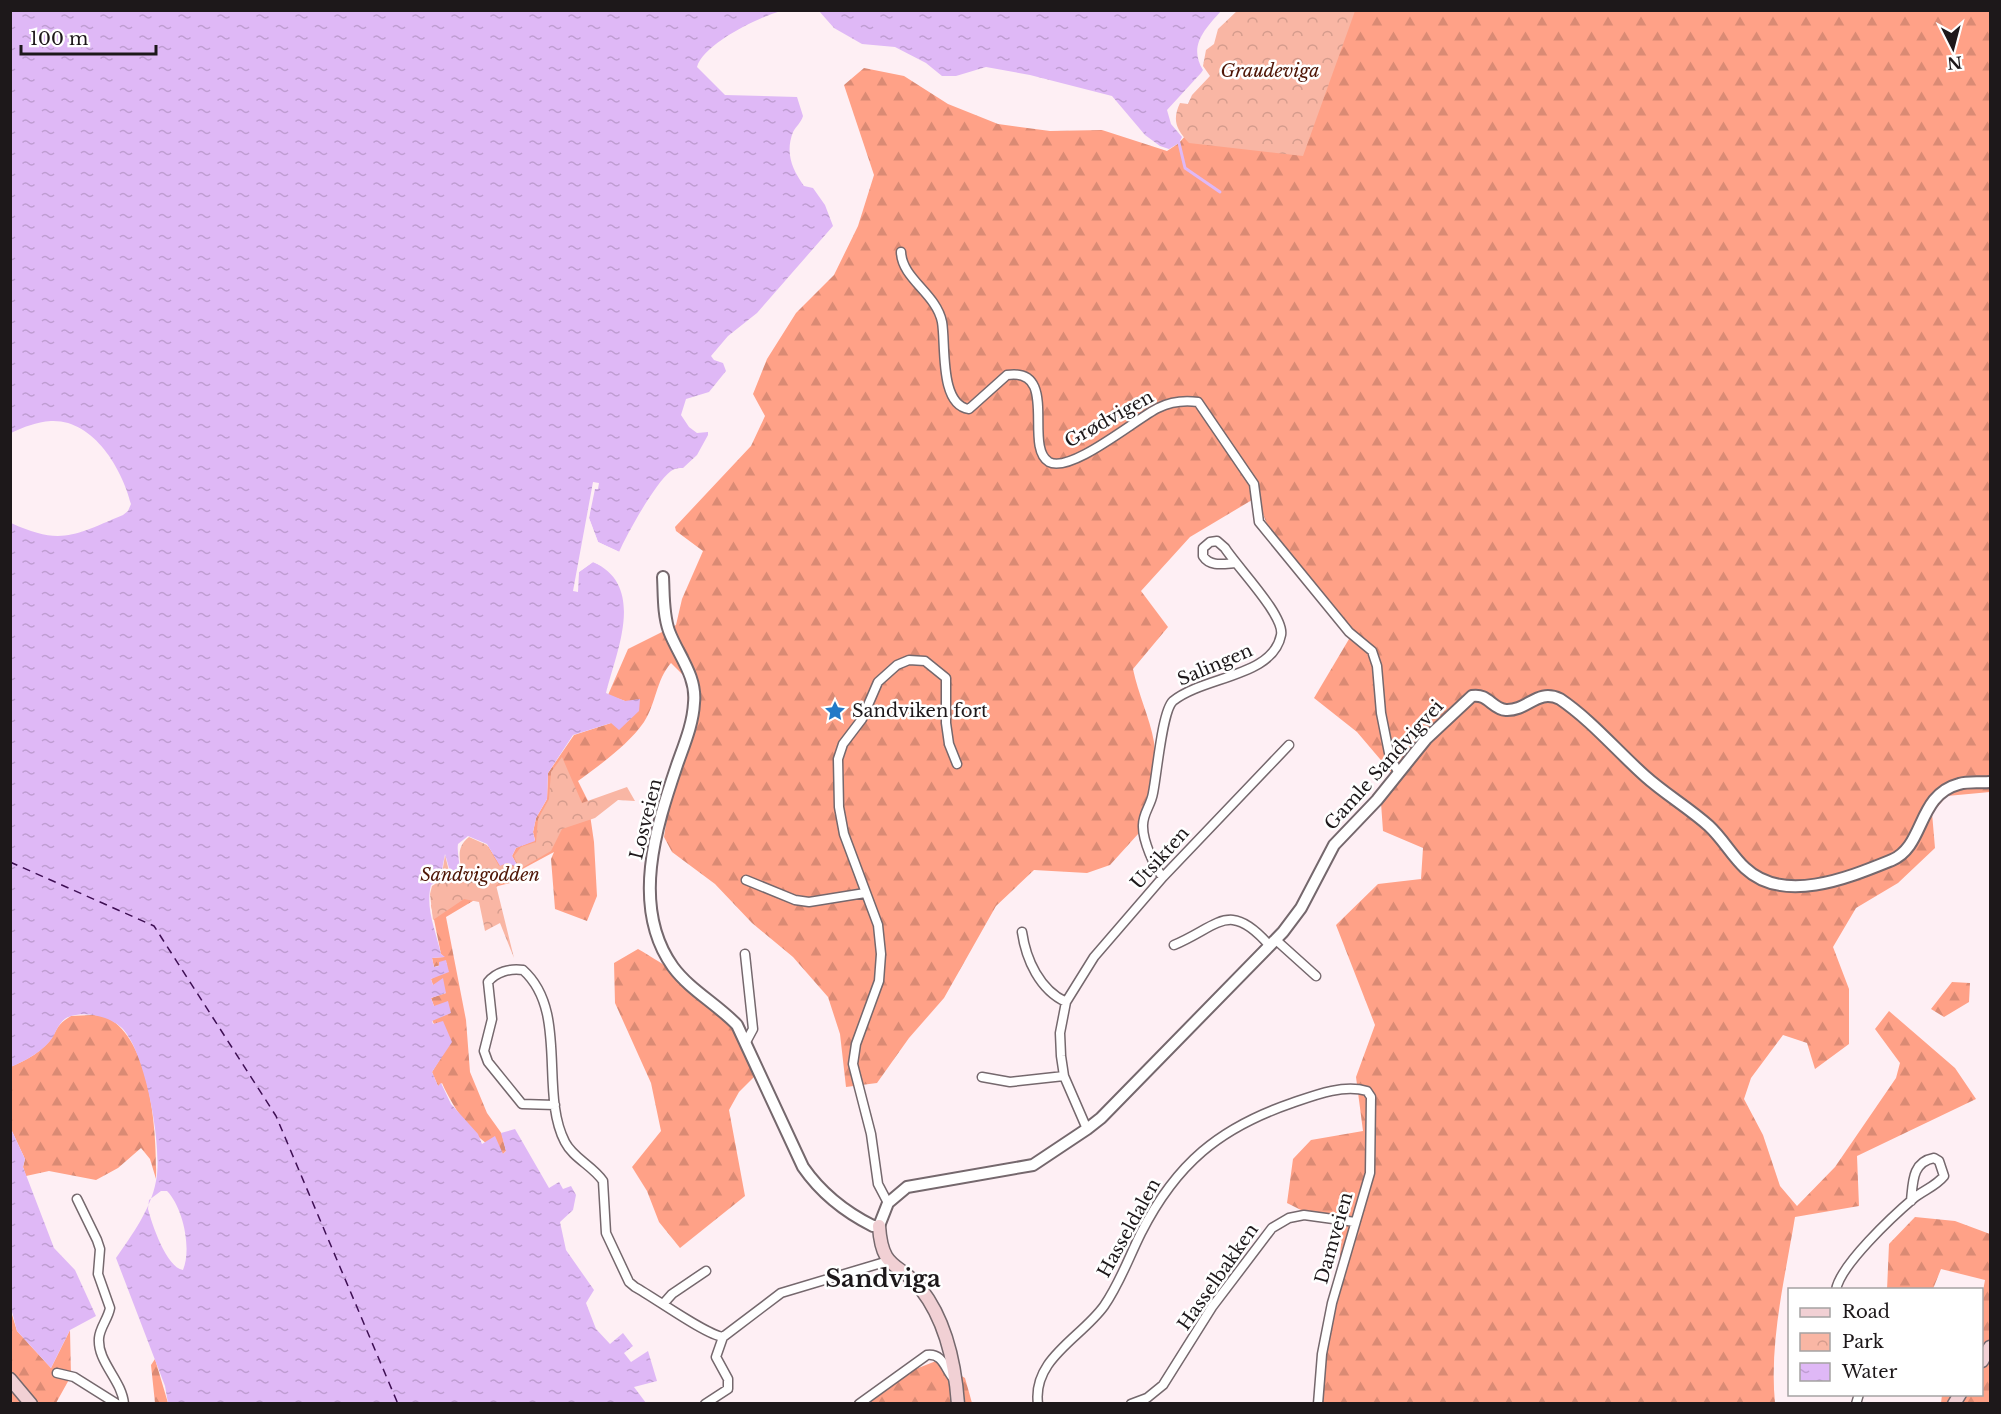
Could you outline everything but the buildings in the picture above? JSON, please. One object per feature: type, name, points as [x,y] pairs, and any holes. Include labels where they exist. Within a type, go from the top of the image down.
[{"type":"main road","points":[[879,1226],[881,1246],[888,1261],[913,1279],[929,1300],[950,1350],[958,1404]]},
{"type":"main road","points":[[10,1379],[31,1404]]},
{"type":"street","name":"Grødvigen","points":[[901,252],[903,266],[936,305],[943,331],[945,377],[950,393],[958,403],[969,409],[1007,375],[1022,376],[1029,380],[1036,392],[1041,447],[1051,463],[1075,459],[1095,449],[1159,407],[1178,401],[1198,402],[1254,484],[1259,522],[1349,632],[1372,651],[1377,666],[1380,706],[1390,758],[1399,773]]},
{"type":"street","name":"Salingen","points":[[1163,877],[1143,831],[1143,816],[1152,798],[1164,718],[1170,703],[1200,685],[1265,662],[1276,651],[1282,632],[1277,617],[1235,563]]},
{"type":"street","name":"Losveien","points":[[663,577],[667,622],[694,683],[694,703],[661,813],[651,864],[650,902],[657,933],[671,965],[699,993],[720,1007],[737,1025],[803,1167],[815,1184],[826,1196],[862,1220],[879,1226]]},
{"type":"street","points":[[879,1226],[888,1203],[878,1184],[871,1134],[853,1064],[856,1044],[879,981],[881,954],[878,925],[844,834],[839,807],[838,759],[843,744],[862,719],[878,682],[897,665],[909,660],[925,661],[946,678],[946,723],[957,764]]},
{"type":"street","name":"Gamle Sandvigvei","points":[[888,1203],[907,1187],[1033,1165],[1087,1129],[1273,943],[1301,908],[1334,845],[1377,801],[1426,739],[1468,698],[1479,695],[1497,707],[1507,710],[1540,696],[1550,695],[1565,702],[1647,778],[1709,826],[1746,869],[1775,884],[1805,887],[1822,884],[1899,856],[1911,842],[1929,806],[1942,792],[1960,784],[1990,782]]},
{"type":"street","name":"Utsikten","points":[[1087,1129],[1064,1076],[1060,1033],[1066,1002],[1094,957],[1163,877],[1289,745]]},
{"type":"street","points":[[746,880],[795,900],[809,902],[865,893]]},
{"type":"street","points":[[1174,945],[1207,927],[1235,919],[1251,925],[1316,976]]},
{"type":"street","points":[[1022,932],[1028,958],[1039,977],[1048,990],[1066,1002]]},
{"type":"street","points":[[745,954],[753,1029],[746,1042]]},
{"type":"street","points":[[555,1105],[522,1104],[488,1062],[484,1051],[492,1019],[488,982],[494,975],[504,971],[523,970],[541,995],[549,1027],[555,1105],[565,1142],[603,1181],[606,1233],[629,1282],[712,1336],[723,1337]]},
{"type":"street","points":[[982,1077],[1010,1083],[1064,1076]]},
{"type":"street","name":"Damveien","points":[[1318,1404],[1322,1354],[1332,1303],[1370,1173],[1373,1131],[1371,1097],[1367,1091],[1358,1088]]},
{"type":"street","name":"Hasseldalen","points":[[1038,1404],[1039,1378],[1050,1361],[1100,1311],[1114,1291],[1142,1232],[1164,1193],[1191,1159],[1220,1135],[1273,1109],[1330,1092],[1358,1088]]},
{"type":"street","points":[[1837,1288],[1845,1267],[1911,1201],[1937,1184],[1944,1176],[1939,1161],[1934,1158],[1923,1160],[1918,1166],[1911,1201]]},
{"type":"street","points":[[77,1199],[100,1249],[98,1274],[110,1308],[101,1330],[99,1349],[121,1389],[123,1404]]},
{"type":"street","name":"Hasselbakken","points":[[1131,1404],[1147,1398],[1163,1385],[1212,1307],[1272,1228],[1289,1218],[1304,1215],[1355,1222]]},
{"type":"street","points":[[705,1404],[728,1389],[728,1379],[716,1357],[723,1337],[781,1293],[888,1261]]},
{"type":"street","points":[[664,1303],[672,1294],[706,1271]]},
{"type":"street","points":[[859,1404],[927,1355],[933,1354],[941,1358],[952,1378],[956,1380]]},
{"type":"street","points":[[57,1373],[74,1377],[117,1404]]},
{"type":"green space","name":"Graudeviga","points":[[1238,10],[1355,11],[1303,156],[1189,143],[1178,129],[1176,114],[1180,103],[1188,104],[1192,95],[1210,76],[1203,66],[1206,50],[1214,44],[1218,29]]},
{"type":"green space","points":[[1271,11],[1990,11],[1990,792],[1947,796],[1932,813],[1935,848],[1898,883],[1856,908],[1833,947],[1849,989],[1849,1044],[1815,1069],[1807,1043],[1783,1035],[1751,1078],[1744,1099],[1763,1135],[1780,1186],[1797,1206],[1835,1167],[1896,1078],[1900,1063],[1875,1029],[1889,1011],[1955,1068],[1976,1099],[1857,1156],[1859,1206],[1795,1217],[1776,1333],[1775,1403],[1316,1403],[1338,1276],[1343,1223],[1305,1212],[1287,1203],[1293,1159],[1311,1140],[1363,1131],[1356,1077],[1375,1025],[1336,925],[1378,884],[1421,879],[1423,848],[1383,831],[1381,803],[1391,772],[1357,732],[1314,698],[1352,634],[1267,525],[1257,497],[1190,537],[1141,591],[1168,627],[1133,669],[1154,742],[1155,760],[1152,779],[1142,815],[1148,823],[1110,865],[1087,873],[1034,870],[996,906],[944,998],[909,1038],[877,1083],[846,1087],[840,1034],[828,997],[793,957],[752,923],[715,884],[672,852],[664,837],[672,785],[687,734],[688,680],[671,663],[662,677],[648,715],[638,730],[614,754],[578,781],[588,801],[594,842],[597,896],[587,921],[555,909],[551,859],[554,852],[515,873],[510,883],[498,886],[446,917],[466,1020],[470,1072],[487,1113],[502,1134],[506,1151],[503,1154],[483,1141],[467,1124],[442,1083],[438,1086],[432,1072],[446,1049],[432,1020],[450,1013],[434,1006],[431,998],[446,993],[437,984],[433,985],[431,979],[447,970],[447,963],[434,967],[432,958],[444,957],[441,954],[431,905],[469,876],[488,846],[500,865],[507,863],[518,867],[512,856],[516,848],[535,840],[533,832],[536,818],[547,799],[548,773],[574,735],[611,723],[625,701],[608,695],[628,649],[676,625],[682,599],[703,551],[676,531],[675,527],[751,446],[765,416],[753,394],[767,359],[796,313],[834,275],[858,226],[874,175],[844,85],[864,68],[904,76],[948,104],[998,124],[1050,131],[1102,130],[1167,151],[1179,143],[1192,128]]},
{"type":"green space","name":"Sandvigodden","points":[[562,757],[582,803],[627,787],[635,801],[618,800],[595,818],[562,829],[551,851],[520,869],[514,870],[508,881],[496,885],[514,958],[500,923],[485,931],[479,902],[464,899],[433,920],[430,894],[432,886],[441,880],[445,855],[452,883],[458,878],[460,872],[460,849],[469,837],[487,845],[499,866],[508,864],[519,869],[514,856],[521,847],[536,842],[538,819],[549,799],[551,772]]},
{"type":"green space","points":[[638,949],[691,984],[728,1017],[742,1039],[755,1076],[739,1092],[729,1110],[745,1196],[680,1248],[659,1222],[647,1191],[632,1167],[661,1131],[651,1083],[615,1003],[614,963]]},
{"type":"green space","points":[[1952,982],[1970,983],[1969,1002],[1944,1017],[1931,1009]]},
{"type":"green space","points":[[71,1016],[105,1016],[123,1030],[134,1047],[143,1068],[153,1115],[156,1179],[150,1159],[141,1148],[118,1168],[96,1180],[49,1171],[26,1176],[23,1167],[25,1159],[11,1129],[10,1067],[39,1051],[60,1024]]},
{"type":"green space","points":[[1915,1217],[1955,1221],[1990,1234],[1990,1403],[1941,1403],[1942,1396],[1983,1396],[1983,1291],[1985,1280],[1941,1269],[1933,1288],[1887,1288],[1889,1244]]},
{"type":"green space","points":[[10,1308],[17,1331],[51,1368],[70,1330],[71,1376],[56,1403],[11,1403]]},
{"type":"green space","points":[[155,1359],[168,1403],[155,1403],[151,1365]]},
{"type":"green space","points":[[936,1361],[965,1378],[972,1403],[859,1404],[898,1376]]},
{"type":"water","points":[[11,11],[781,11],[746,25],[720,41],[701,58],[697,67],[725,95],[797,97],[803,116],[793,132],[790,147],[791,160],[804,186],[813,188],[825,205],[833,226],[757,313],[728,336],[711,356],[714,360],[723,363],[726,371],[709,392],[686,399],[681,415],[689,427],[697,433],[708,432],[708,435],[697,455],[683,468],[671,471],[657,486],[619,552],[598,542],[589,518],[594,482],[576,587],[579,572],[593,562],[609,573],[619,587],[624,621],[606,693],[625,701],[640,699],[639,711],[619,730],[611,723],[573,735],[548,773],[547,799],[536,818],[533,832],[535,841],[516,848],[512,856],[519,868],[507,863],[500,866],[487,844],[468,836],[458,844],[459,874],[457,878],[453,882],[445,854],[440,880],[431,885],[429,902],[441,954],[445,957],[432,958],[434,967],[446,960],[449,972],[431,979],[433,985],[443,978],[446,993],[431,998],[434,1006],[448,1001],[451,1013],[432,1021],[433,1024],[443,1021],[452,1042],[432,1072],[438,1086],[441,1083],[451,1104],[478,1134],[482,1144],[495,1136],[503,1154],[506,1151],[501,1133],[515,1129],[549,1188],[559,1182],[563,1189],[571,1186],[576,1195],[573,1210],[560,1222],[566,1250],[594,1290],[586,1303],[596,1329],[610,1344],[623,1333],[633,1346],[624,1353],[631,1362],[648,1351],[657,1381],[634,1387],[646,1403],[168,1403],[165,1386],[116,1258],[148,1205],[161,1244],[171,1261],[183,1270],[187,1251],[181,1217],[173,1198],[167,1191],[161,1191],[151,1199],[158,1166],[155,1125],[145,1079],[131,1040],[122,1028],[105,1018],[84,1014],[71,1016],[62,1021],[41,1050],[11,1067],[11,523],[43,534],[68,535],[123,515],[131,504],[113,461],[92,437],[80,428],[51,421],[30,425],[11,433]]},
{"type":"water","points":[[819,11],[1221,11],[1200,38],[1197,53],[1203,70],[1167,110],[1171,124],[1182,137],[1179,143],[1169,149],[1160,146],[1145,135],[1112,96],[1030,75],[986,67],[956,76],[942,76],[926,63],[895,47],[862,44],[834,28]]},
{"type":"water","points":[[11,1129],[25,1159],[23,1167],[54,1248],[75,1270],[96,1316],[70,1330],[51,1368],[17,1331],[11,1308]]},
{"type":"pier","points":[[593,482],[599,483],[598,489],[595,489],[589,518],[598,542],[622,553],[618,555],[596,544],[588,524],[580,568],[593,559],[612,570],[593,562],[579,572],[578,592],[573,591]]},
{"type":"waterway","points":[[1179,143],[1185,168],[1220,192]]},
{"type":"ferry route","points":[[10,862],[154,926],[276,1116],[398,1404]]},
{"type":"place","name":"Sandviken fort","points":[[835,711]]},
{"type":"district","name":"Sandviga","points":[[883,1278]]}]
